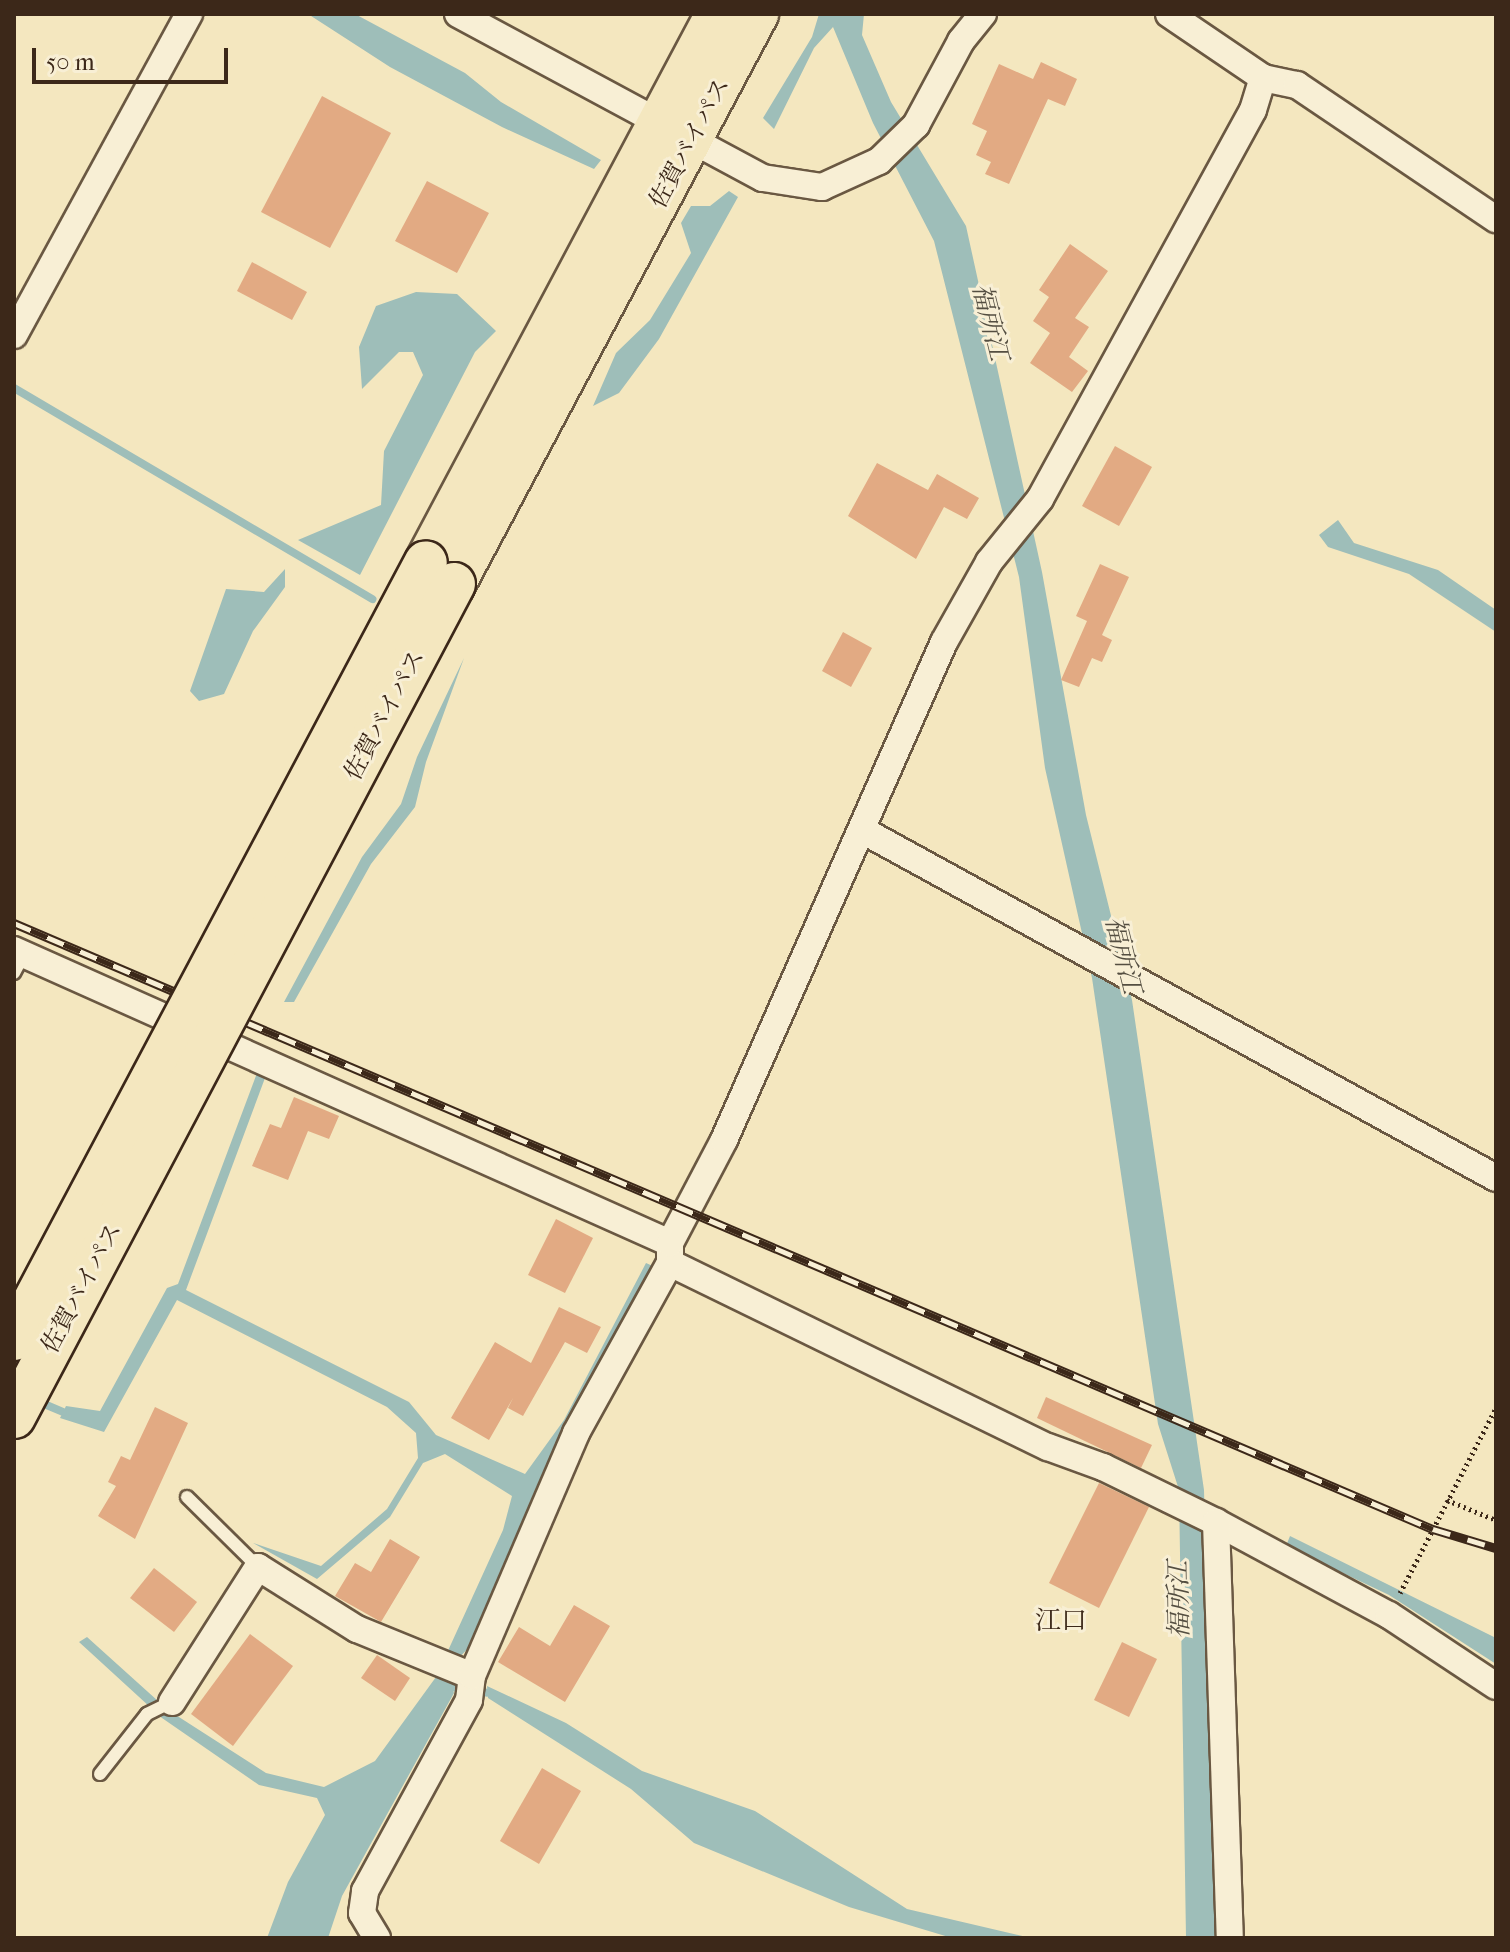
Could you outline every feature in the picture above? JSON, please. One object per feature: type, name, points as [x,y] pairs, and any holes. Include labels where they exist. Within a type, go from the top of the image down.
[{"type":"highway","name":"佐賀バイパス","points":[[676,131],[717,14]]},
{"type":"highway","name":"佐賀バイパス","points":[[14,1339],[440,573],[676,131],[757,14]]},
{"type":"highway","name":"佐賀バイパス","points":[[14,1417],[440,573]]},
{"type":"street","points":[[14,335],[189,14]]},
{"type":"street","points":[[458,14],[763,178],[822,187],[879,161],[916,125],[961,41],[983,14]]},
{"type":"street","points":[[1169,14],[1263,78],[1297,85],[1496,219]]},
{"type":"street","points":[[377,1938],[362,1913],[365,1891],[468,1683],[576,1433],[670,1253],[724,1140],[944,642],[989,562],[1040,499],[1253,110],[1263,78]]},
{"type":"street","points":[[862,830],[1496,1178]]},
{"type":"street","points":[[17,959],[670,1253],[1048,1447],[1216,1522],[1389,1615],[1496,1686]]},
{"type":"street","points":[[1216,1522],[1230,1938]]},
{"type":"street","points":[[172,1702],[258,1567],[357,1629],[468,1683]]},
{"type":"lane","points":[[187,1497],[258,1567]]},
{"type":"lane","points":[[100,1774],[147,1714],[172,1702]]},
{"type":"path","points":[[1389,1615],[1496,1408]]},
{"type":"path","points":[[1447,1500],[1496,1520]]},
{"type":"water","points":[[308,14],[355,14],[465,73],[501,102],[601,160],[594,169],[502,127],[390,67]]},
{"type":"water","points":[[819,14],[864,14],[862,35],[891,102],[966,226],[1042,572],[1086,815],[1132,1000],[1204,1490],[1216,1938],[1186,1938],[1179,1490],[1158,1424],[1092,978],[1045,768],[1019,577],[934,241],[873,123],[833,27],[814,48],[774,129],[763,118],[812,37]]},
{"type":"water","points":[[729,191],[738,197],[659,339],[619,393],[593,406],[616,353],[650,320],[691,253],[681,223],[691,206],[710,206]]},
{"type":"water","points":[[416,292],[457,294],[496,331],[475,352],[360,575],[298,540],[381,505],[384,451],[423,375],[413,352],[399,352],[362,389],[359,347],[376,306]]},
{"type":"water","points":[[1338,520],[1354,543],[1438,570],[1496,610],[1496,632],[1409,574],[1328,547],[1319,535]]},
{"type":"water","points":[[285,569],[285,587],[253,631],[224,694],[199,701],[190,691],[226,589],[264,592]]},
{"type":"water","points":[[464,658],[426,762],[415,807],[371,864],[294,1002],[284,1002],[362,857],[401,804],[417,757]]},
{"type":"water","points":[[257,1073],[265,1078],[186,1290],[409,1402],[436,1435],[525,1474],[564,1420],[646,1263],[655,1267],[478,1638],[454,1663],[448,1679],[454,1693],[342,1896],[328,1938],[267,1938],[288,1882],[325,1815],[317,1798],[259,1785],[162,1718],[79,1642],[87,1637],[168,1710],[266,1773],[324,1787],[375,1761],[436,1677],[503,1530],[512,1496],[445,1454],[423,1463],[390,1517],[317,1579],[253,1543],[321,1566],[387,1509],[418,1458],[416,1433],[387,1407],[177,1300],[104,1432],[60,1418],[66,1406],[100,1411],[167,1288],[178,1284]]},
{"type":"water","points":[[1290,1536],[1496,1638],[1496,1664],[1389,1595],[1286,1546]]},
{"type":"water","points":[[487,1686],[566,1723],[642,1771],[755,1811],[907,1909],[1031,1938],[952,1938],[849,1907],[694,1843],[631,1789],[488,1698]]},
{"type":"building","points":[[1041,62],[1077,79],[1065,106],[1048,99],[1009,184],[985,174],[991,162],[976,155],[987,131],[972,124],[999,64],[1033,79]]},
{"type":"building","points":[[322,96],[391,133],[330,248],[261,212]]},
{"type":"building","points":[[427,181],[489,213],[457,273],[395,241]]},
{"type":"building","points":[[1070,244],[1108,271],[1075,318],[1089,327],[1069,357],[1088,371],[1072,392],[1030,363],[1050,333],[1033,321],[1049,297],[1039,290]]},
{"type":"building","points":[[252,262],[307,292],[292,320],[237,291]]},
{"type":"building","points":[[1115,446],[1152,467],[1119,526],[1082,506]]},
{"type":"building","points":[[877,463],[928,490],[937,474],[979,498],[967,519],[944,507],[916,559],[848,516]]},
{"type":"building","points":[[1100,564],[1129,577],[1102,635],[1112,640],[1102,662],[1092,658],[1079,687],[1061,680],[1087,621],[1076,616]]},
{"type":"building","points":[[843,632],[872,648],[851,687],[822,671]]},
{"type":"building","points":[[294,1097],[339,1116],[329,1139],[308,1131],[288,1180],[252,1166],[270,1124],[281,1128]]},
{"type":"building","points":[[556,1219],[593,1238],[565,1293],[528,1275]]},
{"type":"building","points":[[559,1307],[601,1327],[587,1353],[565,1342],[523,1416],[508,1408],[513,1398],[489,1440],[451,1418],[495,1342],[531,1363]]},
{"type":"building","points":[[1046,1397],[1152,1445],[1141,1468],[1037,1418]]},
{"type":"building","points":[[155,1407],[188,1423],[135,1539],[98,1516],[116,1486],[108,1482],[121,1456],[130,1460]]},
{"type":"building","points":[[1099,1483],[1149,1507],[1099,1608],[1049,1583]]},
{"type":"building","points":[[390,1539],[420,1557],[381,1622],[335,1596],[355,1563],[371,1572]]},
{"type":"building","points":[[154,1568],[197,1602],[174,1632],[130,1598]]},
{"type":"building","points":[[574,1605],[610,1626],[565,1702],[498,1662],[519,1627],[550,1646]]},
{"type":"building","points":[[250,1634],[293,1666],[233,1746],[191,1714]]},
{"type":"building","points":[[1122,1642],[1157,1659],[1129,1717],[1094,1700]]},
{"type":"building","points":[[377,1655],[410,1678],[395,1701],[361,1678]]},
{"type":"building","points":[[542,1768],[581,1791],[539,1864],[500,1841]]},
{"type":"waterway","points":[[14,388],[372,599]]},
{"type":"waterway","points":[[37,1401],[63,1412]]},
{"type":"waterway","points":[[451,1687],[487,1693]]},
{"type":"railway","points":[[14,923],[1433,1529],[1496,1548]]},
{"type":"district","name":"江口","points":[[1061,1621]]},
{"type":"water label","name":"福所江","points":[[990,322]]},
{"type":"water label","name":"福所江","points":[[1123,955]]},
{"type":"water label","name":"福所江","points":[[1179,1600]]}]
